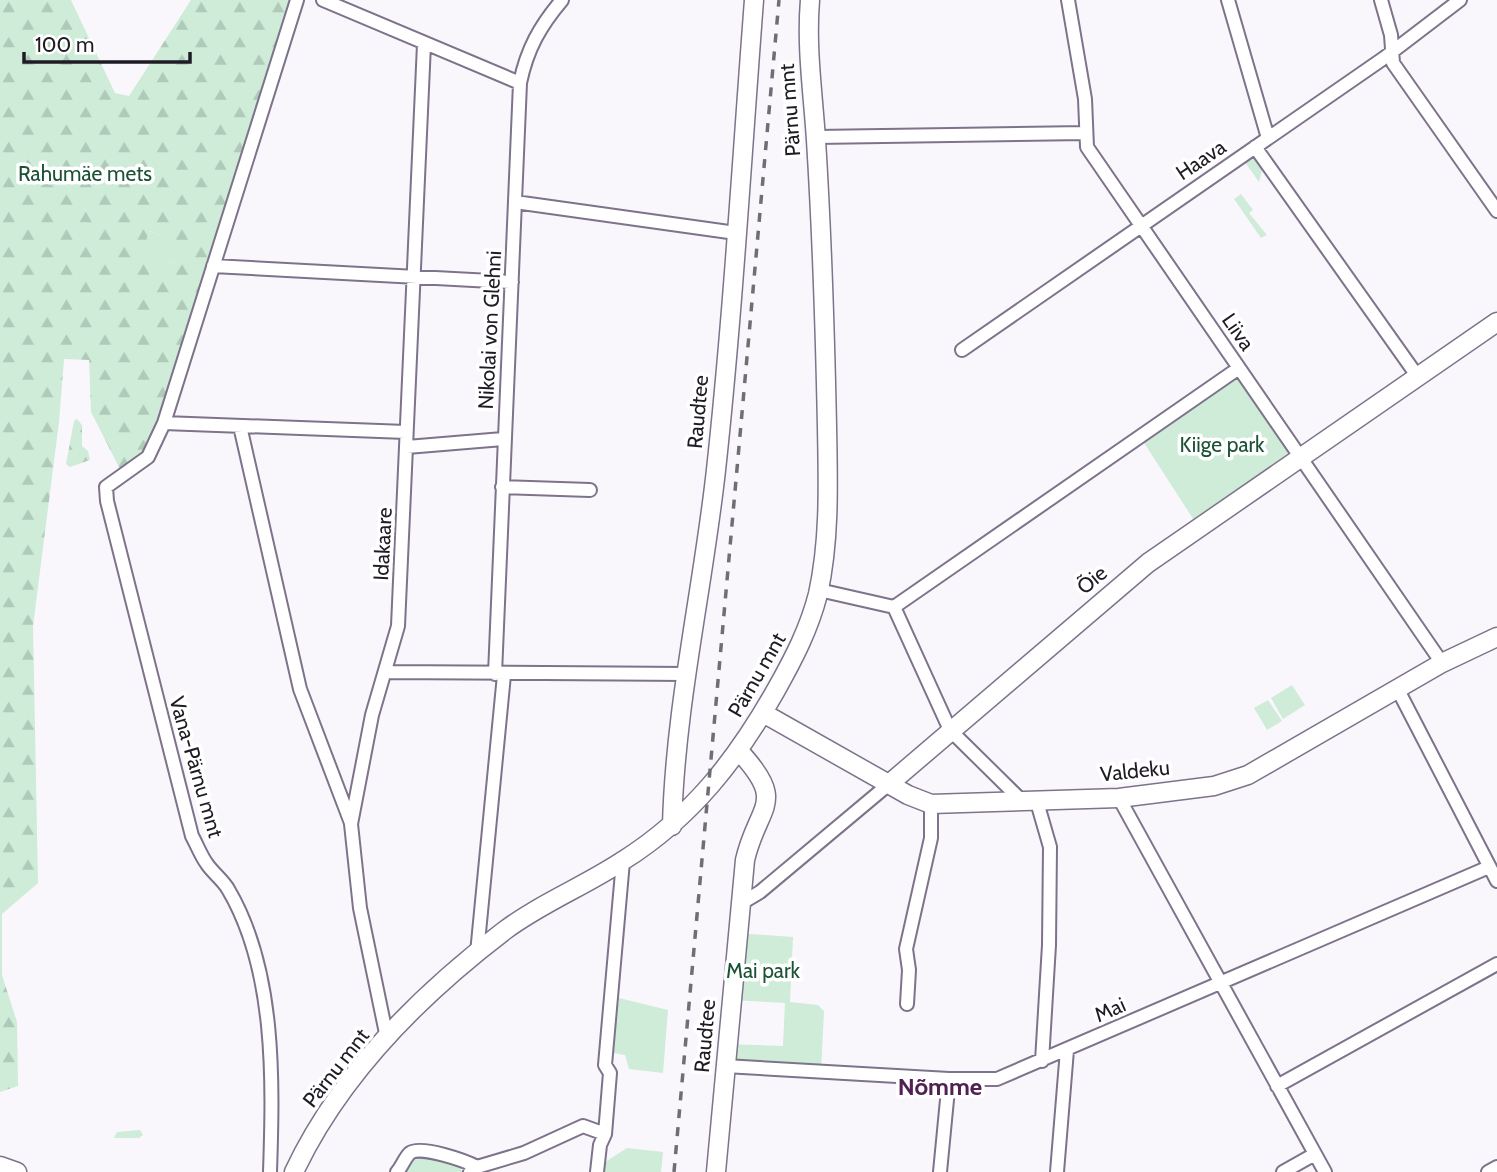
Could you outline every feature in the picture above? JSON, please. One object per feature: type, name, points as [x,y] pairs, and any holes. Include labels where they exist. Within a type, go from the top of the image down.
[{"type":"street","points":[[297,0],[164,423],[407,432]]},
{"type":"street","points":[[323,0],[520,83]]},
{"type":"street","name":"Nikolai von Glehni","points":[[477,953],[499,675],[503,439],[520,83],[529,47],[541,25],[562,0]]},
{"type":"street","name":"Raudtee","points":[[672,826],[679,714],[688,674],[716,469],[754,0]]},
{"type":"street","name":"Pärnu mnt","points":[[294,1172],[339,1094],[387,1038],[477,953],[533,911],[623,861],[672,826],[716,782],[739,751],[807,632],[818,590],[828,487],[816,137],[807,35],[810,0]]},
{"type":"street","name":"Liiva","points":[[1068,0],[1086,99],[1087,147],[1139,227],[1240,368],[1442,663]]},
{"type":"street","points":[[1228,0],[1268,138]]},
{"type":"street","points":[[1381,0],[1394,63],[1497,211]]},
{"type":"street","name":"Haava","points":[[962,350],[1268,138],[1460,0]]},
{"type":"street","name":"Idakaare","points":[[387,1038],[360,908],[351,824],[372,715],[398,626],[424,44]]},
{"type":"street","points":[[816,137],[1085,133]]},
{"type":"street","points":[[1255,147],[1418,377]]},
{"type":"street","points":[[516,202],[736,233]]},
{"type":"street","points":[[213,266],[512,282]]},
{"type":"street","name":"Õie","points":[[740,904],[760,891],[890,784],[1148,563],[1497,322]]},
{"type":"street","points":[[818,590],[894,607],[1240,368]]},
{"type":"street","name":"Vana-Pärnu mnt","points":[[164,423],[148,457],[106,487],[107,501],[192,836],[206,863],[228,888],[242,920],[264,992],[270,1036],[270,1172]]},
{"type":"street","points":[[240,426],[300,689],[351,824]]},
{"type":"street","points":[[407,447],[503,439]]},
{"type":"street","points":[[502,487],[590,490]]},
{"type":"street","points":[[894,607],[950,730],[1030,802],[1050,846],[1049,945],[1042,1061]]},
{"type":"street","name":"Valdeku","points":[[762,713],[931,804],[1119,797],[1214,786],[1236,780],[1268,765],[1442,663],[1497,637]]},
{"type":"street","points":[[385,672],[499,675],[688,674]]},
{"type":"street","points":[[1397,688],[1497,881]]},
{"type":"street","name":"Raudtee","points":[[716,1172],[740,904],[749,842],[762,820],[767,795],[759,775],[739,751]]},
{"type":"street","points":[[1119,797],[1325,1172]]},
{"type":"street","points":[[907,1004],[909,970],[906,949],[931,838],[931,804]]},
{"type":"street","points":[[597,1172],[600,1132],[610,1073],[605,1065],[623,861]]},
{"type":"street","name":"Mai","points":[[725,1066],[949,1079],[997,1079],[1489,867]]},
{"type":"street","points":[[1277,1086],[1497,964]]},
{"type":"street","points":[[1057,1172],[1068,1050]]},
{"type":"street","points":[[940,1172],[949,1079]]},
{"type":"street","points":[[397,1172],[412,1152],[462,1158],[474,1169],[524,1153],[583,1126],[600,1132]]},
{"type":"street","points":[[1283,1172],[1315,1154]]},
{"type":"street","points":[[0,1166],[17,1172]]},
{"type":"street","points":[[1488,1172],[1497,1167]]},
{"type":"green space","name":"Rahumäe mets","points":[[0,0],[71,0],[115,93],[129,96],[191,0],[297,0],[148,457],[124,477],[91,412],[89,360],[64,359],[59,422],[33,626],[38,883],[2,914],[2,975],[17,1022],[18,1086],[0,1092]],"holes":[[[149,231],[181,242],[174,264],[142,254]]]},
{"type":"green space","points":[[1254,153],[1263,167],[1259,182],[1244,161]]},
{"type":"green space","points":[[1241,194],[1253,210],[1249,213],[1267,235],[1261,238],[1234,199]]},
{"type":"green space","points":[[148,231],[182,241],[174,264],[141,254]]},
{"type":"green space","name":"Kiige park","points":[[1239,368],[1301,458],[1199,528],[1139,435]]},
{"type":"green space","points":[[77,419],[82,425],[82,446],[88,451],[90,460],[70,467],[66,464],[74,421]]},
{"type":"green space","points":[[1292,685],[1305,705],[1283,719],[1271,698]]},
{"type":"green space","points":[[1268,700],[1282,721],[1267,730],[1254,708]]},
{"type":"green space","name":"Mai park","points":[[737,933],[793,937],[790,1002],[818,1005],[824,1011],[821,1072],[725,1066],[727,1044],[783,1046],[785,1003],[731,1000]]},
{"type":"green space","points":[[619,998],[668,1010],[663,1073],[629,1069],[625,1055],[613,1053]]},
{"type":"green space","points":[[140,1130],[143,1135],[139,1138],[114,1138],[117,1132]]},
{"type":"green space","points":[[627,1148],[663,1152],[661,1172],[602,1172],[602,1164]]},
{"type":"green space","points":[[423,1157],[456,1164],[463,1172],[407,1172],[409,1162]]},
{"type":"railway","points":[[674,1172],[779,0]]},
{"type":"district","name":"Nõmme","points":[[940,1087]]}]
